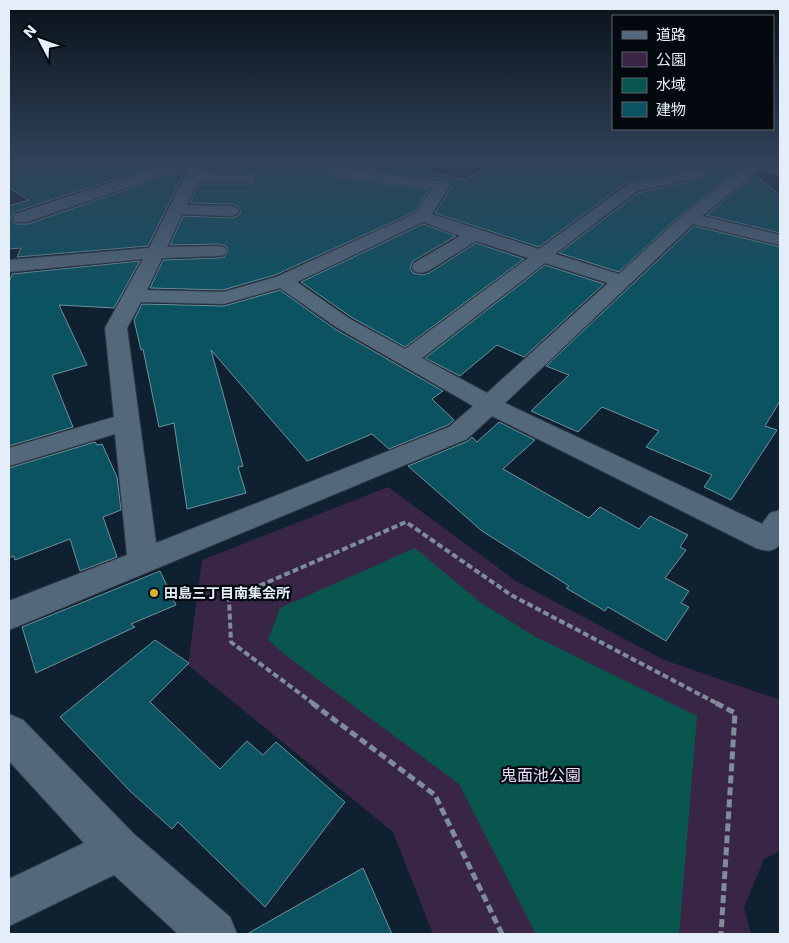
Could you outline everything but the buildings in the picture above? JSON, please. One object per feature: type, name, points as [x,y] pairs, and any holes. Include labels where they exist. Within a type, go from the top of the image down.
[{"type":"street","points":[[21,218],[59,207]]},
{"type":"street","points":[[134,296],[224,298],[283,281],[422,216],[428,207]]},
{"type":"street","points":[[407,358],[607,207]]},
{"type":"street","points":[[9,616],[458,433],[703,207]]},
{"type":"street","points":[[143,560],[116,328],[134,296],[176,209],[231,211]]},
{"type":"street","points":[[422,216],[474,236],[622,281]]},
{"type":"street","points":[[690,218],[780,240]]},
{"type":"street","points":[[421,267],[474,236]]},
{"type":"street","points":[[9,266],[154,253],[218,251]]},
{"type":"street","points":[[283,281],[343,322],[488,404],[767,540],[780,521]]},
{"type":"street","points":[[9,457],[126,422]]},
{"type":"street","points":[[9,733],[119,849],[213,934]]},
{"type":"street","points":[[9,903],[119,849]]},
{"type":"path","points":[[502,934],[435,795],[231,642],[229,599],[406,522],[511,595],[736,713],[721,934]]},
{"type":"green space","name":"鬼面池公園","points":[[388,487],[516,581],[664,660],[780,700],[780,851],[764,859],[744,907],[751,934],[433,934],[393,832],[188,665],[202,560]]},
{"type":"water","points":[[415,548],[481,603],[534,636],[697,716],[679,934],[536,934],[459,784],[288,657],[268,640],[280,608]]},
{"type":"place","name":"田島三丁目南集会所","points":[[154,593]]}]
